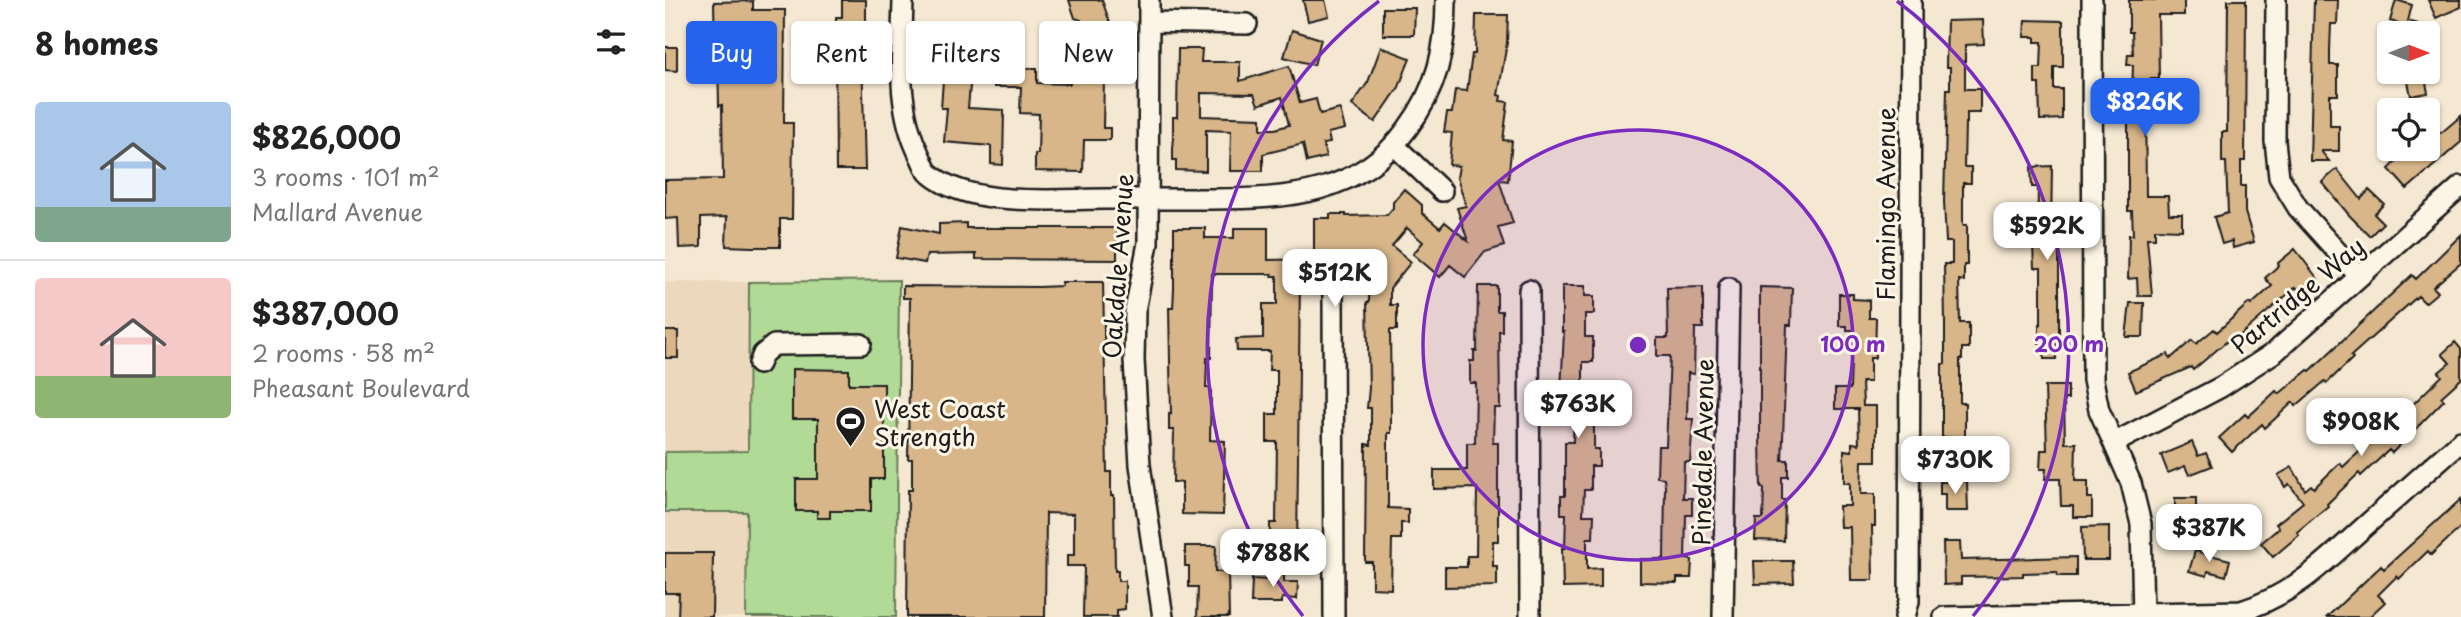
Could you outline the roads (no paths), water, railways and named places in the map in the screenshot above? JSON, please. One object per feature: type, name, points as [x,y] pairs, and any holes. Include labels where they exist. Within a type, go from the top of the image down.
[{"type":"street","points":[[903,0],[902,97],[911,139],[929,173],[959,191],[992,198],[1148,199],[1289,197],[1330,187],[1362,172],[1395,146],[1423,108],[1439,68],[1446,25],[1446,0]]},
{"type":"street","name":"Oakdale Avenue","points":[[1149,0],[1148,243],[1135,311],[1134,360],[1140,464],[1163,617]]},
{"type":"street","name":"Flamingo Avenue","points":[[1905,617],[1909,601],[1911,0]]},
{"type":"street","points":[[2092,0],[2093,380],[2099,410],[2131,483],[2141,524],[2143,616]]},
{"type":"street","points":[[2276,0],[2275,141],[2279,177],[2298,208],[2359,276]]},
{"type":"street","points":[[1149,22],[1247,24]]},
{"type":"street","points":[[1395,146],[1442,191]]},
{"type":"street","name":"Partridge Way","points":[[2114,443],[2221,387],[2275,352],[2461,186]]},
{"type":"street","name":"Pinedale Avenue","points":[[1723,617],[1729,288]]},
{"type":"street","points":[[1529,290],[1529,617]]},
{"type":"street","points":[[1333,292],[1334,617]]},
{"type":"street","points":[[759,364],[763,354],[774,345],[861,344]]},
{"type":"street","points":[[1944,617],[2143,616],[2241,611],[2265,604],[2296,586],[2322,565],[2461,441]]},
{"type":"place","name":"West Coast Strength","points":[[851,449]]}]
